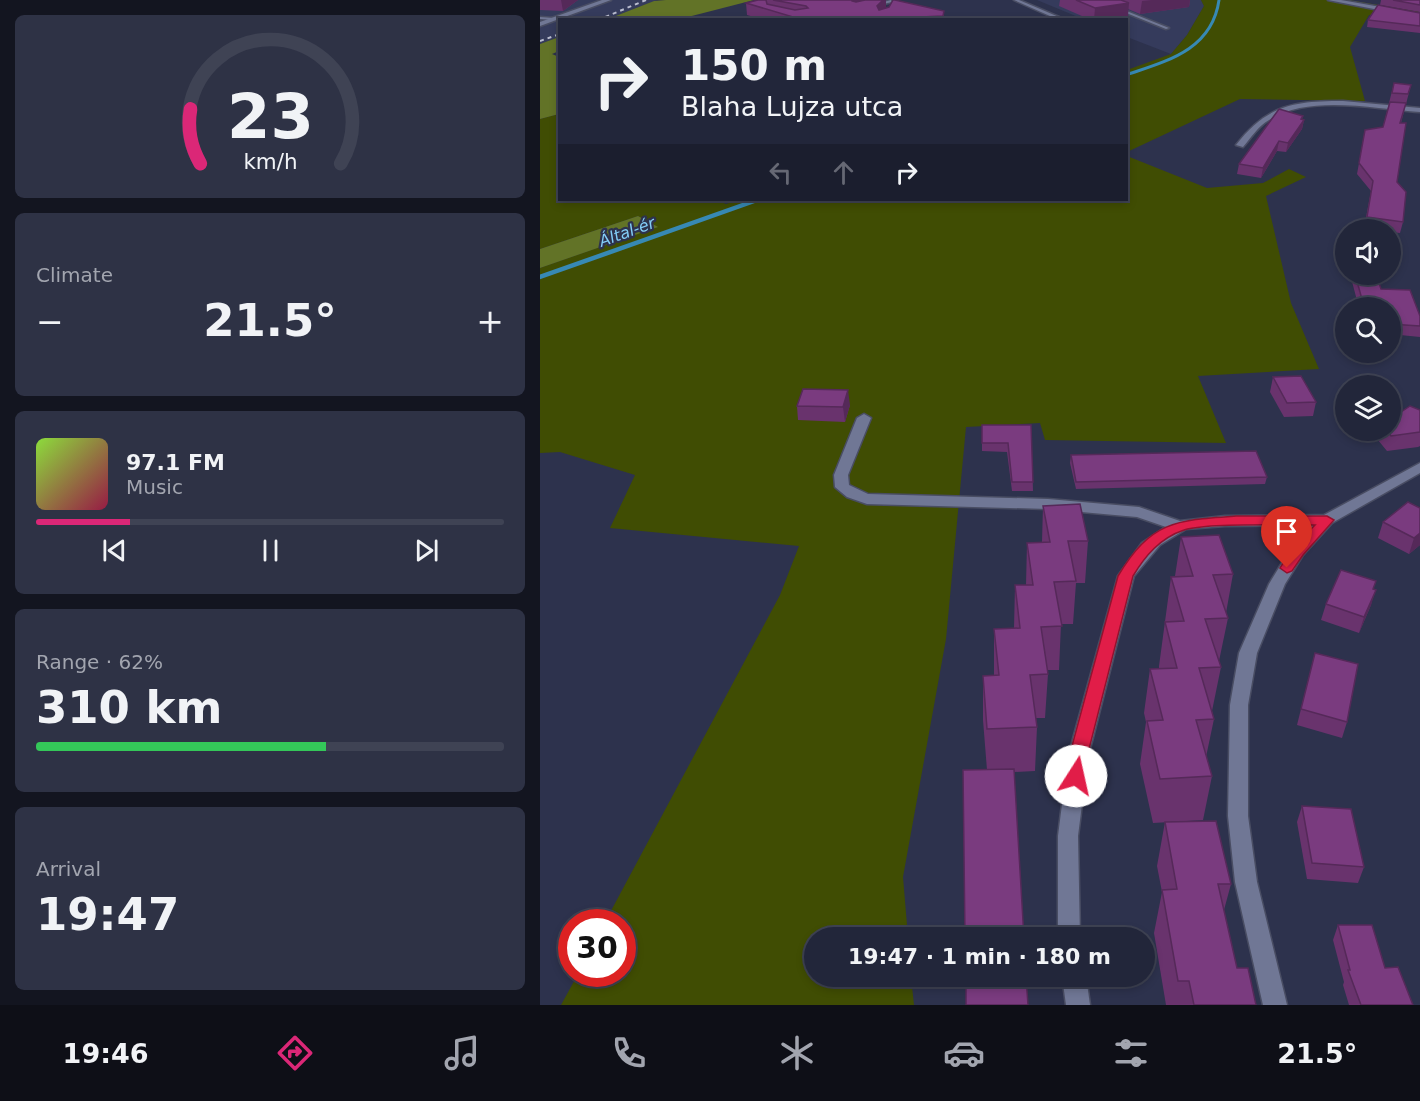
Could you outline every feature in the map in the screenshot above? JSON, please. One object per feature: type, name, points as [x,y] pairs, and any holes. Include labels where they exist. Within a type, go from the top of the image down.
[{"type":"street","points":[[540,24],[608,0]]},
{"type":"street","points":[[1331,0],[1420,16]]},
{"type":"street","points":[[1240,145],[1268,117],[1292,108],[1329,104],[1420,111]]},
{"type":"street","points":[[864,418],[841,475],[842,487],[852,494],[884,500],[1047,504],[1139,512],[1179,526]]},
{"type":"street","points":[[1275,1005],[1246,882],[1238,816],[1239,705],[1248,653],[1277,584],[1297,552],[1327,520],[1420,467]]},
{"type":"street","points":[[1069,927],[1068,836],[1078,757],[1126,576],[1138,555],[1152,541],[1179,526],[1236,520],[1327,520]]},
{"type":"street","points":[[1076,987],[1078,1005]]},
{"type":"lane","points":[[1016,0],[1059,18]]},
{"type":"lane","points":[[1096,0],[1167,28]]},
{"type":"lane","points":[[870,7],[890,1],[893,8]]},
{"type":"lane","points":[[540,18],[554,19]]},
{"type":"shaded area","points":[[540,0],[657,0],[611,18],[558,18],[558,37],[540,44]]},
{"type":"shaded area","points":[[1037,0],[1201,0],[1204,6],[1187,35],[1171,54],[1128,37],[1128,18],[1081,18]]},
{"type":"green space","points":[[754,0],[684,18],[611,18],[654,1]]},
{"type":"green space","points":[[1201,0],[1349,0],[1420,12],[1420,21],[1369,15],[1350,47],[1365,101],[1240,99],[1128,152],[1128,70],[1171,54],[1187,35],[1204,6]]},
{"type":"green space","points":[[558,37],[558,51],[552,54],[558,57],[558,114],[540,119],[540,44]]},
{"type":"green space","points":[[558,114],[558,201],[718,201],[726,204],[736,201],[1128,201],[1128,156],[1207,188],[1263,183],[1289,169],[1306,177],[1266,196],[1291,303],[1319,369],[1198,376],[1226,443],[1045,440],[1040,423],[966,427],[946,639],[903,877],[907,927],[804,927],[804,987],[912,987],[914,1005],[561,1005],[571,987],[636,987],[636,909],[612,909],[780,595],[799,546],[610,528],[635,475],[560,452],[540,453],[540,268],[657,227],[638,216],[540,249],[540,119]]},
{"type":"green space","points":[[638,216],[658,227],[540,268],[540,249]]},
{"type":"building","points":[[766,0],[767,4],[795,10],[808,8],[773,0],[852,0],[856,2],[883,0],[877,6],[879,10],[889,7],[895,0],[944,11],[943,16],[796,18],[746,3]]},
{"type":"building","points":[[1076,0],[1121,0],[1129,3],[1095,8]]},
{"type":"building","points":[[1393,0],[1420,0],[1420,5]]},
{"type":"building","points":[[1378,5],[1420,13],[1420,26],[1368,20]]},
{"type":"building","points":[[1394,83],[1411,85],[1408,94],[1392,93]]},
{"type":"building","points":[[1390,102],[1406,103],[1400,123],[1406,123],[1397,182],[1406,192],[1403,222],[1401,219],[1367,217],[1373,181],[1359,163],[1365,130],[1383,127]]},
{"type":"building","points":[[1279,109],[1303,116],[1301,119],[1304,120],[1288,143],[1279,141],[1263,168],[1239,164]]},
{"type":"building","points":[[1358,285],[1380,285],[1381,289],[1410,290],[1420,316],[1420,326],[1401,325],[1401,297],[1361,297]]},
{"type":"building","points":[[1301,376],[1316,402],[1287,403],[1273,377]]},
{"type":"building","points":[[803,389],[848,390],[843,407],[797,406]]},
{"type":"building","points":[[1410,406],[1420,410],[1420,432],[1401,435],[1401,412]]},
{"type":"building","points":[[982,425],[1031,425],[1033,482],[1012,482],[1008,443],[982,443]]},
{"type":"building","points":[[1256,451],[1267,477],[1076,482],[1071,455]]},
{"type":"building","points":[[1408,502],[1420,508],[1420,533],[1414,538],[1383,522]]},
{"type":"building","points":[[1080,504],[1088,541],[1068,541],[1076,581],[1054,582],[1062,626],[1041,627],[1048,674],[1030,675],[1037,727],[987,729],[983,676],[999,675],[994,629],[1020,628],[1015,585],[1033,585],[1027,543],[1050,542],[1043,506]]},
{"type":"building","points":[[1219,535],[1233,574],[1213,575],[1228,618],[1205,619],[1221,667],[1199,668],[1214,719],[1196,720],[1212,776],[1160,779],[1147,721],[1163,720],[1150,669],[1177,668],[1165,622],[1184,621],[1171,577],[1193,576],[1181,537]]},
{"type":"building","points":[[1341,570],[1376,581],[1373,589],[1376,590],[1364,617],[1326,604]]},
{"type":"building","points":[[1315,653],[1358,664],[1347,722],[1301,709]]},
{"type":"building","points":[[1014,769],[1023,927],[965,927],[963,770]]},
{"type":"building","points":[[1302,806],[1351,809],[1364,867],[1312,863]]},
{"type":"building","points":[[1216,821],[1231,884],[1218,884],[1237,968],[1248,968],[1256,1005],[1194,1005],[1189,981],[1178,981],[1162,890],[1177,889],[1165,822]]},
{"type":"building","points":[[1338,925],[1372,925],[1385,968],[1398,967],[1413,1005],[1361,1005],[1348,970],[1350,970]]},
{"type":"building","points":[[966,987],[1027,987],[1028,1005],[966,1005]]},
{"type":"waterway","name":"Által-ér","points":[[1128,74],[1172,58],[1197,42],[1215,17],[1219,0]]},
{"type":"waterway","name":"Által-ér","points":[[540,277],[754,201]]},
{"type":"railway","points":[[603,18],[646,0]]},
{"type":"railway","points":[[540,41],[558,35]]},
{"type":"route","points":[[1076,776],[1078,757],[1126,576],[1138,555],[1152,541],[1179,526],[1193,523],[1236,520],[1327,520],[1297,552],[1287,568]]}]
